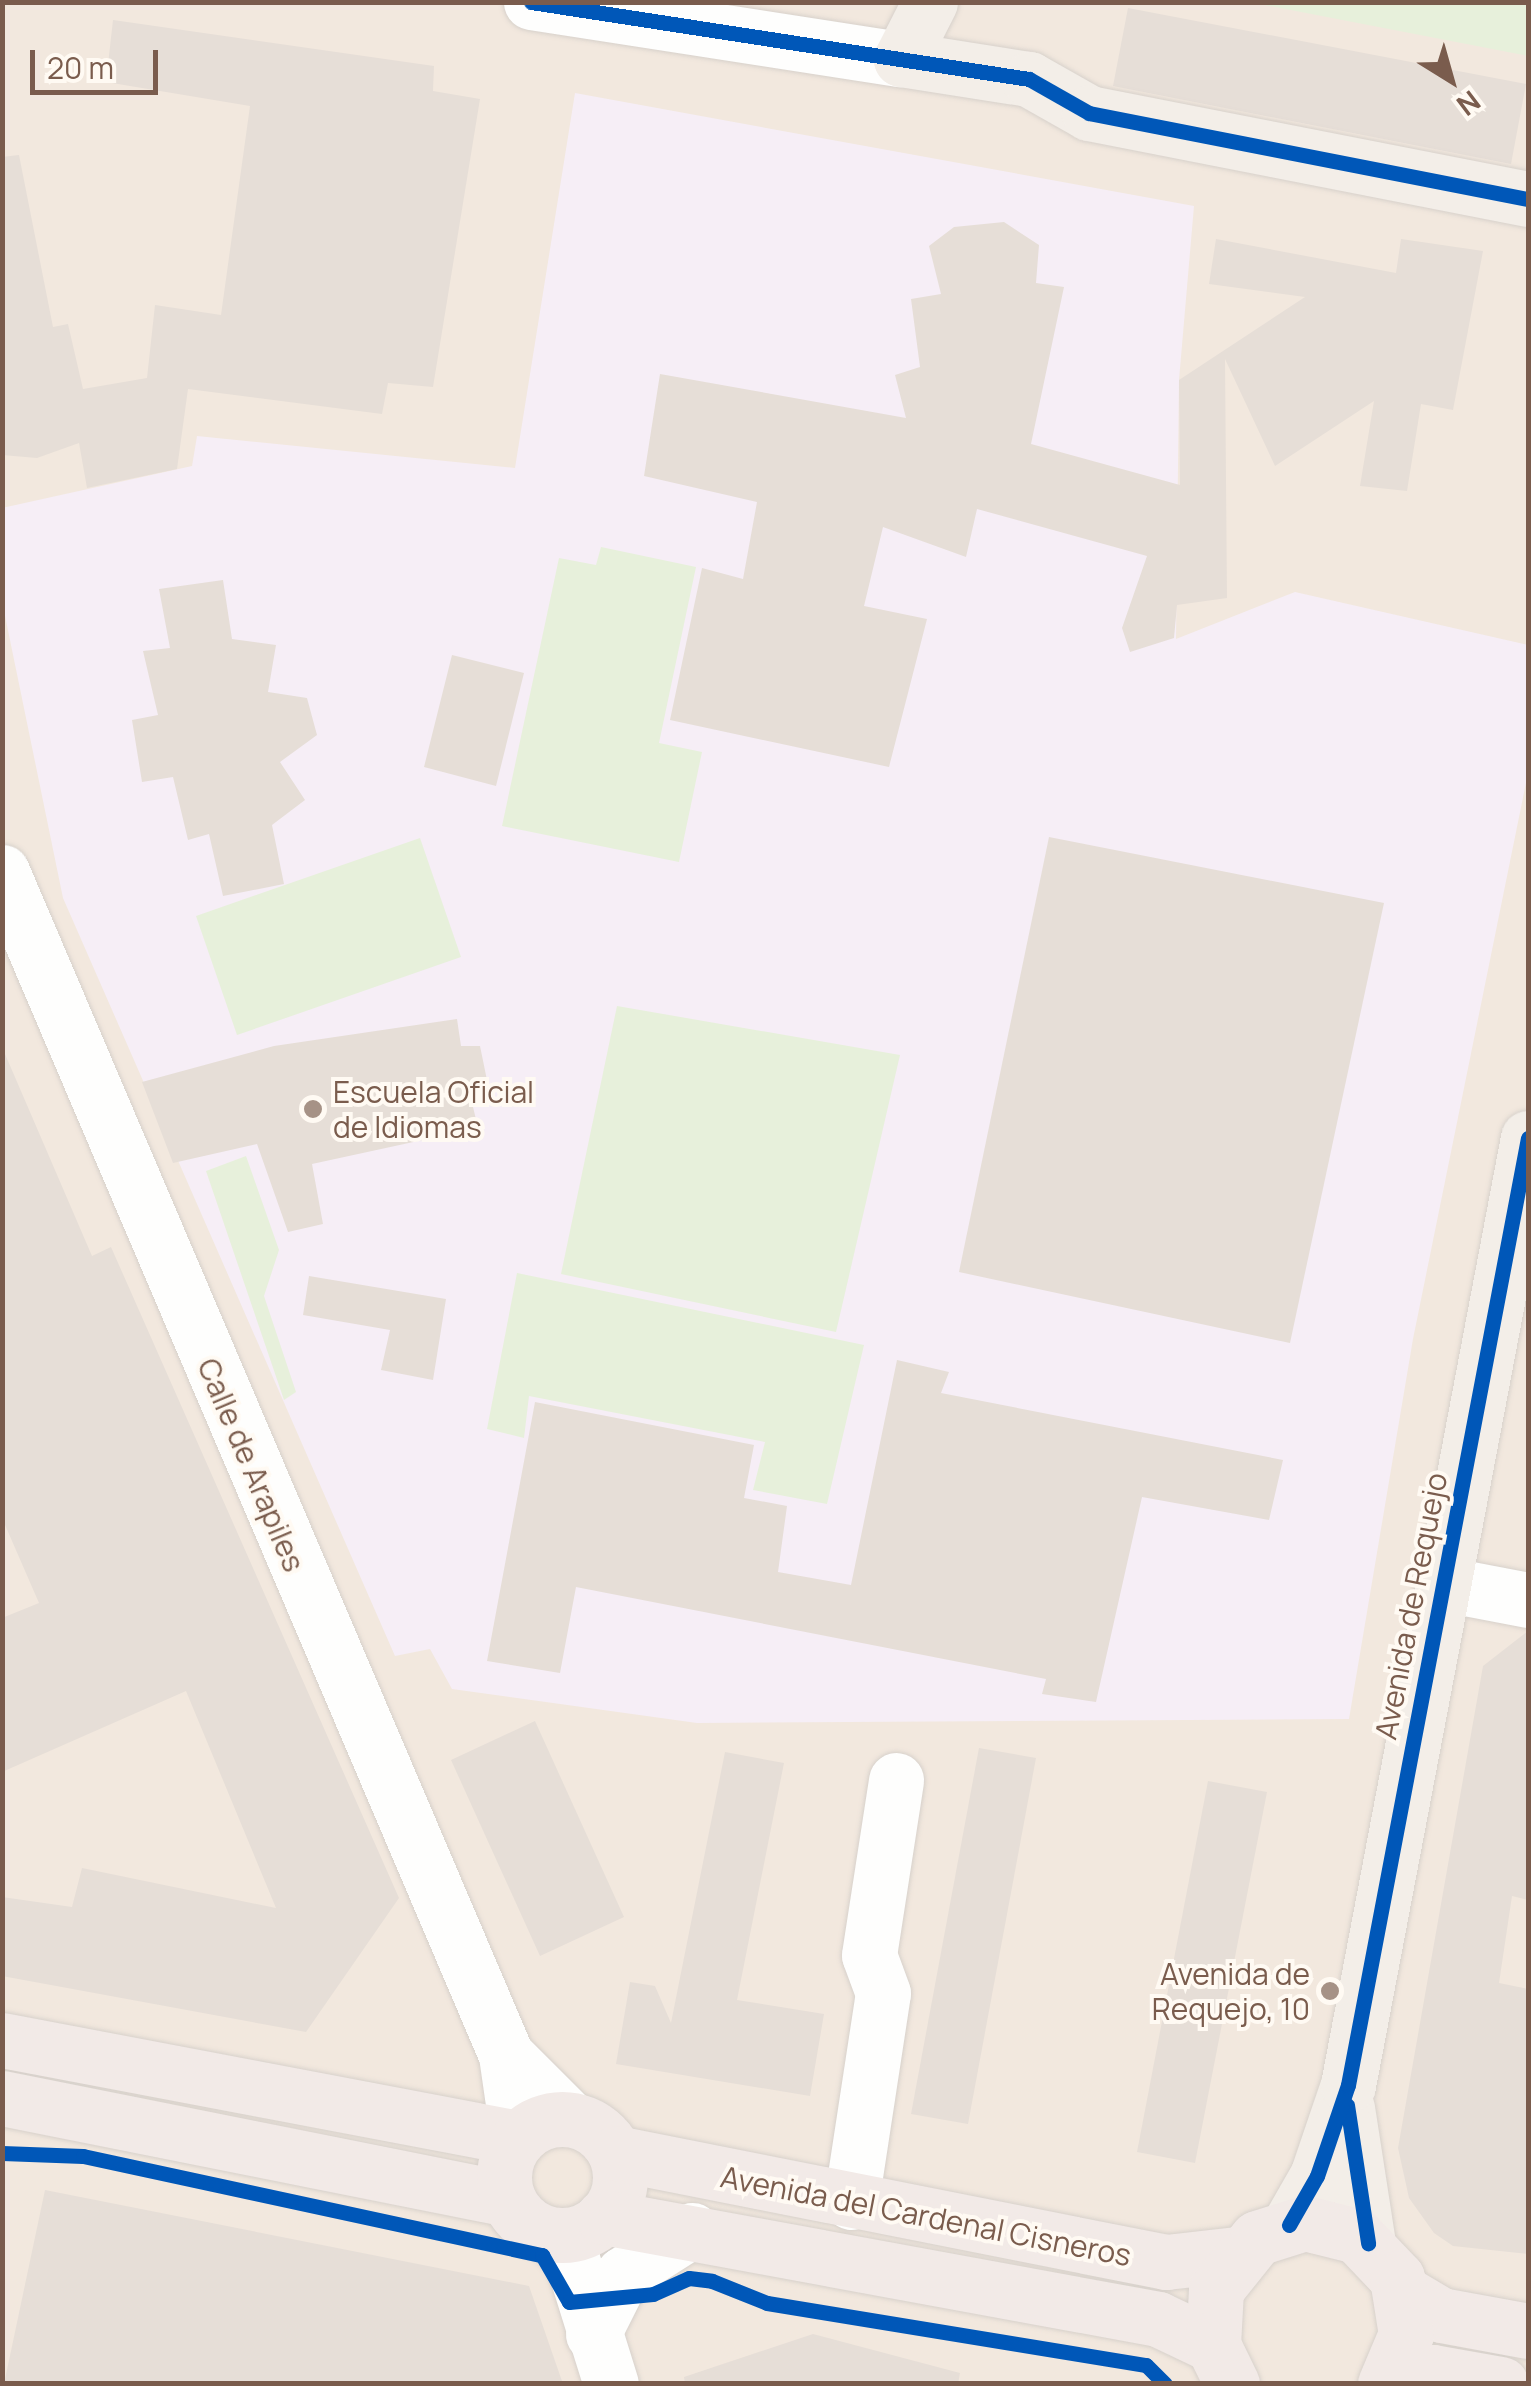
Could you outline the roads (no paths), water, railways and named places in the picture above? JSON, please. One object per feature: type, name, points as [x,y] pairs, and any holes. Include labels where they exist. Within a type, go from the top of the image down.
[{"type":"highway","points":[[2,2040],[518,2138]]},
{"type":"highway","name":"Avenida del Cardenal Cisneros","points":[[4,2107],[508,2200],[522,2220],[581,2240],[692,2230],[1158,2318],[1222,2364]]},
{"type":"highway","name":"Avenida del Cardenal Cisneros","points":[[569,2118],[596,2128],[616,2153],[851,2202],[1166,2262],[1237,2254]]},
{"type":"highway","points":[[508,2200],[504,2170],[518,2138],[543,2121],[569,2118]]},
{"type":"highway","points":[[581,2240],[620,2184],[616,2153]]},
{"type":"highway","points":[[1222,2364],[1212,2302],[1237,2254],[1289,2225],[1333,2226],[1368,2244],[1402,2292],[1441,2315],[1528,2331]]},
{"type":"highway","points":[[1388,2379],[1406,2334],[1402,2292]]},
{"type":"highway","points":[[1388,2379],[1433,2372],[1501,2384]]},
{"type":"main road","points":[[930,2],[902,58],[1029,80],[1090,113],[1528,199]]},
{"type":"main road","name":"Avenida de Requejo","points":[[1289,2225],[1317,2176],[1348,2085],[1528,1138]]},
{"type":"main road","name":"Avenida de Requejo","points":[[1348,2085],[1368,2244]]},
{"type":"street","points":[[530,2],[902,58]]},
{"type":"street","name":"Calle de Arapiles","points":[[2,872],[506,2054],[518,2138]]},
{"type":"street","points":[[1444,1584],[1528,1600]]},
{"type":"street","points":[[851,2202],[883,1993],[869,1955],[896,1780]]},
{"type":"street","points":[[453,2127],[486,2100],[506,2054]]},
{"type":"street","name":"Calle de Arapiles","points":[[506,2054],[569,2118]]},
{"type":"street","points":[[602,2359],[623,2274],[692,2230]]},
{"type":"street","points":[[581,2240],[602,2359]]},
{"type":"place","name":"Escuela Oficial de Idiomas","points":[[313,1109]]},
{"type":"place","name":"Avenida de Requejo, 10","points":[[1330,1991]]}]
